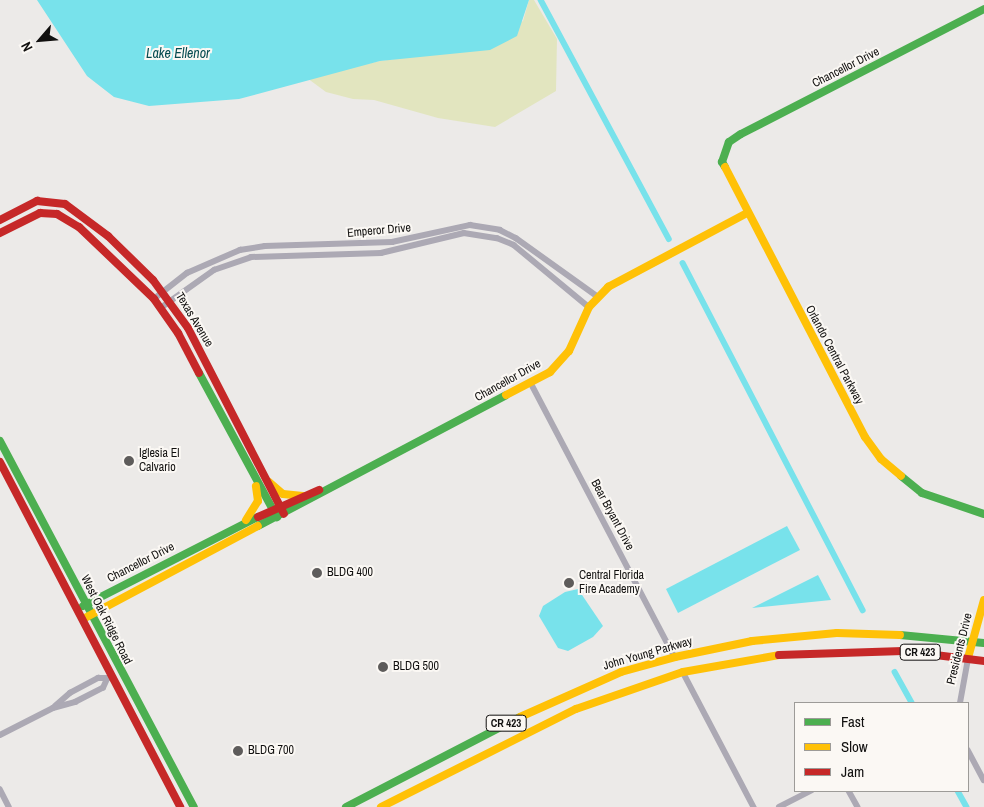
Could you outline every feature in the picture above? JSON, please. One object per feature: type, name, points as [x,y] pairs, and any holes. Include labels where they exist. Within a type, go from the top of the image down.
[{"type":"main road","name":"Chancellor Drive","points":[[723,152],[729,142],[741,134],[984,9]]},
{"type":"main road","name":"Orlando Central Parkway","points":[[723,152],[726,174],[862,432],[881,459],[922,493],[984,514]]},
{"type":"main road","name":"Texas Avenue","points":[[0,220],[24,207],[46,200],[77,210],[108,236],[163,291],[188,328],[264,476],[278,512]]},
{"type":"main road","name":"Texas Avenue","points":[[0,233],[29,217],[49,212],[70,220],[100,246],[162,307],[178,333],[253,477],[278,512]]},
{"type":"main road","name":"Chancellor Drive","points":[[78,608],[236,527],[278,512],[351,476],[550,372],[570,351],[589,307],[597,296],[623,278],[747,213]]},
{"type":"main road","name":"West Oak Ridge Road","points":[[0,441],[194,807]]},
{"type":"main road","name":"West Oak Ridge Road","points":[[0,462],[78,608],[110,678],[180,807]]},
{"type":"main road","points":[[264,476],[283,494],[306,496]]},
{"type":"main road","name":"Chancellor Drive","points":[[83,619],[306,496],[351,476]]},
{"type":"main road","points":[[236,527],[250,517],[258,501],[253,477]]},
{"type":"main road","name":"Presidents Drive","points":[[968,658],[984,600]]},
{"type":"main road","name":"John Young Parkway","points":[[346,807],[553,700],[621,672],[674,657],[710,648],[767,639],[837,633],[918,635],[984,643]]},
{"type":"main road","points":[[683,672],[694,659],[710,648]]},
{"type":"main road","name":"CR 423","points":[[381,807],[558,716],[650,682],[683,672],[738,661],[819,651],[895,651],[984,660]]},
{"type":"main road","points":[[650,682],[665,670],[674,657]]},
{"type":"main road","points":[[110,678],[124,689],[145,730],[156,738]]},
{"type":"street","points":[[24,207],[29,217]]},
{"type":"street","points":[[70,220],[77,210]]},
{"type":"street","name":"Emperor Drive","points":[[154,299],[204,264],[240,250],[265,246],[392,242],[470,225],[500,230],[516,238],[597,296]]},
{"type":"street","name":"Emperor Drive","points":[[162,307],[214,270],[251,257],[381,253],[464,233],[497,238],[514,245],[589,307]]},
{"type":"street","points":[[100,246],[108,236]]},
{"type":"street","points":[[178,333],[188,328]]},
{"type":"street","name":"Bear Bryant Drive","points":[[531,383],[674,657]]},
{"type":"street","name":"Presidents Drive","points":[[960,702],[968,658]]},
{"type":"street","points":[[683,672],[754,807]]},
{"type":"street","points":[[53,708],[70,693],[98,678],[110,678]]},
{"type":"street","points":[[0,735],[53,708],[75,702],[103,688],[110,678]]},
{"type":"street","points":[[969,752],[984,780]]},
{"type":"street","points":[[0,789],[9,807]]},
{"type":"street","points":[[779,807],[809,792]]},
{"type":"street","points":[[850,792],[858,807]]},
{"type":"green space","points":[[529,0],[534,0],[557,39],[556,91],[495,127],[438,118],[374,100],[353,99],[326,92],[307,78],[380,61],[470,49],[523,21]]},
{"type":"water","name":"Lake Ellenor","points":[[37,0],[529,0],[517,36],[490,50],[380,61],[239,99],[149,106],[114,97],[87,76]]},
{"type":"water","points":[[787,526],[800,550],[678,613],[666,589]]},
{"type":"water","points":[[818,575],[831,600],[752,608]]},
{"type":"water","points":[[578,589],[603,626],[593,637],[568,651],[558,648],[539,616],[543,606],[565,592]]},
{"type":"waterway","points":[[541,0],[669,239]]},
{"type":"waterway","points":[[683,263],[863,610]]},
{"type":"waterway","points":[[895,672],[911,702]]},
{"type":"waterway","points":[[959,792],[967,807]]},
{"type":"traffic: fast","points":[[725,167],[722,162],[729,142],[741,134],[984,9]]},
{"type":"traffic: fast","points":[[199,373],[277,517]]},
{"type":"traffic: fast","points":[[258,526],[506,395]]},
{"type":"traffic: fast","points":[[0,441],[194,807]]},
{"type":"traffic: fast","points":[[901,476],[922,493],[984,514]]},
{"type":"traffic: fast","points":[[83,606],[258,517]]},
{"type":"traffic: fast","points":[[900,635],[984,643]]},
{"type":"traffic: fast","points":[[346,807],[520,717]]},
{"type":"traffic: slow","points":[[725,167],[865,437],[881,459],[901,476]]},
{"type":"traffic: slow","points":[[506,395],[550,372],[569,351],[589,307],[608,287],[747,213]]},
{"type":"traffic: slow","points":[[269,482],[283,494],[303,496]]},
{"type":"traffic: slow","points":[[246,520],[258,501],[256,486]]},
{"type":"traffic: slow","points":[[83,619],[258,526]]},
{"type":"traffic: slow","points":[[968,658],[984,600]]},
{"type":"traffic: slow","points":[[520,717],[621,672],[675,657],[752,641],[837,633],[900,635]]},
{"type":"traffic: slow","points":[[381,807],[576,709],[683,672],[779,655]]},
{"type":"traffic: jam","points":[[0,220],[37,201],[65,204],[108,236],[153,280],[188,328],[284,514]]},
{"type":"traffic: jam","points":[[0,233],[40,213],[57,214],[79,227],[154,299],[178,333],[199,373]]},
{"type":"traffic: jam","points":[[0,462],[180,807]]},
{"type":"traffic: jam","points":[[258,517],[319,490]]},
{"type":"traffic: jam","points":[[779,655],[903,651],[984,661]]},
{"type":"place","name":"Iglesia El Calvario","points":[[129,461]]},
{"type":"place","name":"BLDG 400","points":[[317,573]]},
{"type":"place","name":"Central Florida Fire Academy","points":[[569,583]]},
{"type":"place","name":"BLDG 500","points":[[383,667]]},
{"type":"place","name":"BLDG 700","points":[[238,751]]}]
